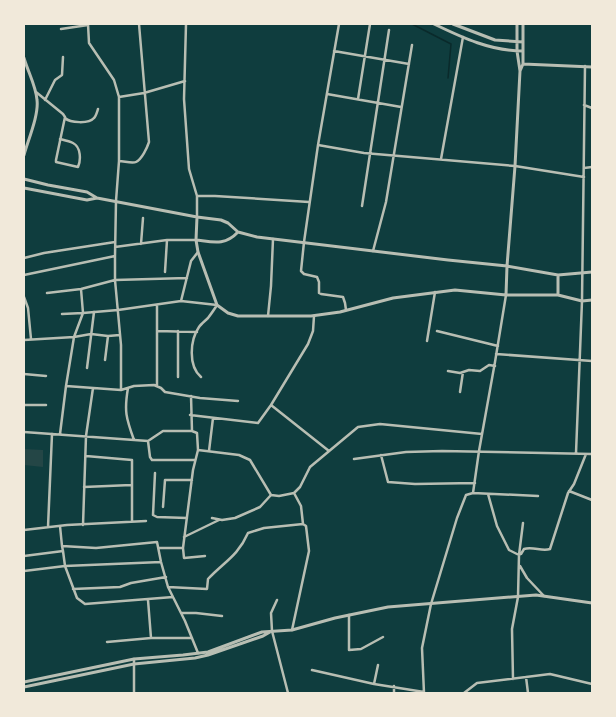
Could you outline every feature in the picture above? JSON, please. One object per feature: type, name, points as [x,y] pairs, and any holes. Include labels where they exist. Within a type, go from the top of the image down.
[{"type":"street","points":[[120,161],[138,161],[148,147],[149,142],[139,24]]},
{"type":"street","points":[[186,24],[184,99],[189,169],[197,196],[196,240],[198,252],[217,305]]},
{"type":"street","points":[[339,24],[309,202],[301,271],[304,274],[317,277],[320,282],[319,293],[342,297],[346,310]]},
{"type":"street","points":[[358,99],[370,24]]},
{"type":"street","points":[[434,24],[463,37],[494,48],[523,51]]},
{"type":"street","points":[[453,24],[495,40],[523,42]]},
{"type":"street","points":[[474,494],[479,451],[495,366],[506,295],[520,71],[517,51],[517,24]]},
{"type":"street","points":[[520,71],[523,64],[523,24]]},
{"type":"street","points":[[61,29],[88,25],[90,43],[114,80],[119,97],[120,161],[116,201],[115,280],[120,335],[121,390]]},
{"type":"street","points":[[362,206],[389,30]]},
{"type":"street","points":[[441,159],[463,37]]},
{"type":"street","points":[[373,251],[386,202],[412,45]]},
{"type":"street","points":[[334,51],[408,64]]},
{"type":"street","points":[[45,100],[55,80],[62,75],[63,57]]},
{"type":"street","points":[[24,58],[36,92],[37,101],[35,118],[24,155]]},
{"type":"street","points":[[523,64],[592,67]]},
{"type":"street","points":[[576,453],[583,272],[585,66]]},
{"type":"street","points":[[119,97],[144,93],[184,81]]},
{"type":"street","points":[[36,92],[71,122],[89,121],[94,118],[98,108]]},
{"type":"street","points":[[327,94],[401,107]]},
{"type":"street","points":[[584,105],[592,108]]},
{"type":"street","points":[[60,139],[76,145],[80,156],[78,167],[56,162],[60,139],[65,118]]},
{"type":"street","points":[[318,145],[370,154],[515,166],[584,177]]},
{"type":"street","points":[[584,168],[592,167]]},
{"type":"street","points":[[24,179],[87,192],[97,198]]},
{"type":"street","points":[[24,188],[87,200],[97,198],[116,201],[224,221],[238,232],[273,238],[507,266],[558,275],[592,272]]},
{"type":"street","points":[[197,196],[309,202]]},
{"type":"street","points":[[141,244],[143,218]]},
{"type":"street","points":[[115,247],[166,240],[226,242],[233,238],[238,232]]},
{"type":"street","points":[[268,316],[273,238]]},
{"type":"street","points":[[165,272],[166,240]]},
{"type":"street","points":[[24,258],[44,253],[115,242]]},
{"type":"street","points":[[181,300],[191,262],[198,252]]},
{"type":"street","points":[[24,275],[115,256]]},
{"type":"street","points":[[558,275],[558,295]]},
{"type":"street","points":[[47,293],[81,289],[115,280],[187,278]]},
{"type":"street","points":[[60,434],[74,337],[83,313],[81,289]]},
{"type":"street","points":[[62,314],[118,310],[181,300],[217,305],[232,315],[314,316],[346,310],[393,298],[455,290],[506,295],[558,295],[582,301],[592,300]]},
{"type":"street","points":[[427,341],[435,292]]},
{"type":"street","points":[[24,297],[28,308],[31,339]]},
{"type":"street","points":[[157,304],[157,386]]},
{"type":"street","points":[[201,377],[197,374],[192,363],[192,345],[198,328],[209,317],[217,305]]},
{"type":"street","points":[[87,368],[94,312]]},
{"type":"street","points":[[190,415],[258,423],[271,405],[308,344],[314,316]]},
{"type":"street","points":[[157,330],[197,332]]},
{"type":"street","points":[[178,331],[178,377]]},
{"type":"street","points":[[437,332],[498,346]]},
{"type":"street","points":[[24,340],[74,337],[91,334],[108,336],[120,335]]},
{"type":"street","points":[[105,360],[108,336]]},
{"type":"street","points":[[496,354],[592,361]]},
{"type":"street","points":[[448,371],[460,373],[469,370],[480,371],[489,365],[495,366]]},
{"type":"street","points":[[460,392],[463,372]]},
{"type":"street","points":[[24,374],[46,376]]},
{"type":"street","points":[[66,386],[121,390],[154,385],[165,392],[238,401]]},
{"type":"street","points":[[83,525],[86,436],[93,388]]},
{"type":"street","points":[[128,388],[125,406],[127,422],[134,440]]},
{"type":"street","points":[[190,396],[192,431]]},
{"type":"street","points":[[24,405],[46,405]]},
{"type":"street","points":[[271,405],[329,451]]},
{"type":"street","points":[[209,451],[213,418]]},
{"type":"street","points":[[271,495],[279,496],[294,493],[300,487],[310,467],[358,427],[380,424],[482,434]]},
{"type":"street","points":[[24,432],[148,442],[163,431],[192,431],[197,433],[198,450],[195,460],[183,548],[184,558],[205,556]]},
{"type":"street","points":[[48,527],[52,434]]},
{"type":"street","points":[[148,442],[150,457],[152,460],[195,460]]},
{"type":"street","points":[[198,450],[239,455],[250,460],[271,495]]},
{"type":"street","points":[[354,459],[406,452],[479,451],[592,454]]},
{"type":"street","points":[[518,555],[521,554],[524,549],[528,548],[550,549],[569,491],[574,484],[586,454]]},
{"type":"street","points":[[380,455],[388,482],[415,484],[475,483]]},
{"type":"street","points":[[86,456],[132,460],[132,521]]},
{"type":"street","points":[[155,473],[153,515],[157,517],[187,518]]},
{"type":"street","points":[[163,507],[165,480],[192,480]]},
{"type":"street","points":[[84,487],[131,486]]},
{"type":"street","points":[[569,491],[592,500]]},
{"type":"street","points":[[292,630],[309,551],[306,526],[303,524],[301,506],[294,493]]},
{"type":"street","points":[[488,494],[497,526],[509,550],[518,555]]},
{"type":"street","points":[[312,670],[374,684],[394,686],[424,693],[422,648],[431,604],[457,518],[466,495],[488,494],[538,496]]},
{"type":"street","points":[[184,537],[220,520],[234,518],[260,507],[271,495]]},
{"type":"street","points":[[212,518],[220,520]]},
{"type":"street","points":[[24,530],[60,526],[146,521]]},
{"type":"street","points":[[513,678],[512,628],[518,597],[518,555],[523,523]]},
{"type":"street","points":[[168,587],[207,589],[208,579],[235,555],[244,543],[248,533],[264,528],[303,524]]},
{"type":"street","points":[[60,526],[65,566],[77,598],[85,604],[173,597]]},
{"type":"street","points":[[62,546],[96,548],[157,542],[168,587],[198,653]]},
{"type":"street","points":[[159,548],[183,548]]},
{"type":"street","points":[[24,556],[63,551]]},
{"type":"street","points":[[24,571],[65,566],[161,562]]},
{"type":"street","points":[[518,564],[527,578],[544,596]]},
{"type":"street","points":[[73,589],[120,587],[131,583],[166,578]]},
{"type":"street","points":[[24,682],[134,659],[208,652],[262,632],[292,630],[335,618],[388,606],[536,595],[592,603]]},
{"type":"street","points":[[148,600],[151,638]]},
{"type":"street","points":[[277,600],[271,613],[272,632],[288,693]]},
{"type":"street","points":[[181,613],[222,616]]},
{"type":"street","points":[[349,615],[349,650],[361,649],[384,637]]},
{"type":"street","points":[[24,687],[134,664],[195,658],[208,655],[272,632]]},
{"type":"street","points":[[107,642],[151,638],[192,638]]},
{"type":"street","points":[[134,659],[134,693]]},
{"type":"street","points":[[374,684],[378,665]]},
{"type":"street","points":[[464,693],[477,683],[550,674],[592,684]]},
{"type":"street","points":[[526,677],[528,693]]},
{"type":"street","points":[[394,686],[394,693]]},
{"type":"shaded area","points":[[24,449],[43,450],[43,467],[24,465]]},
{"type":"waterway","points":[[412,24],[451,44],[448,78]]}]
